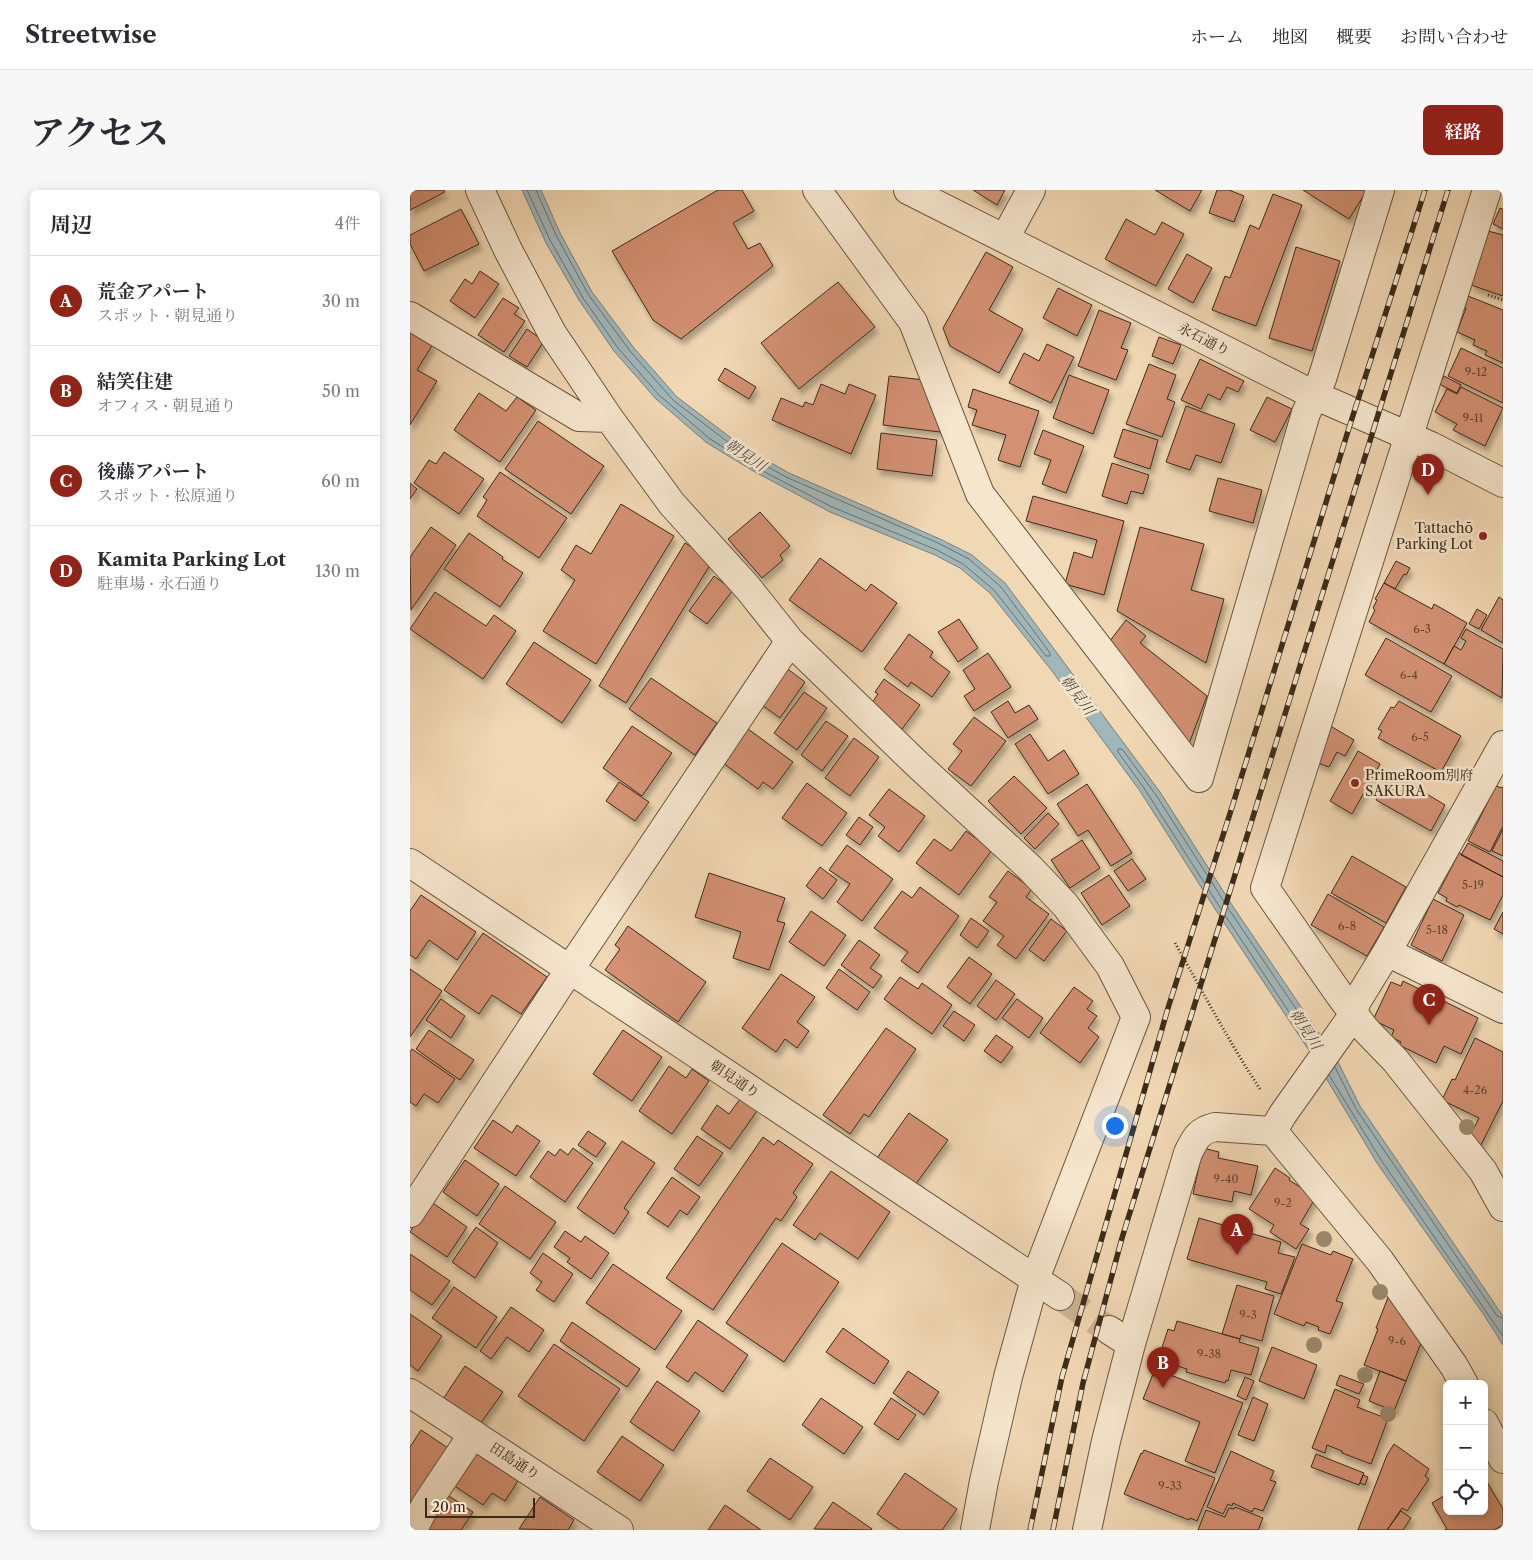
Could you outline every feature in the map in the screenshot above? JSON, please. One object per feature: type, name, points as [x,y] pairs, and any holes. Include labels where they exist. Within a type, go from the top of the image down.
[{"type":"street","points":[[480,190],[508,250],[552,333],[609,418],[672,504],[746,587],[790,641],[917,764],[1030,868],[1066,906],[1110,966],[1136,1017],[1035,1279],[1008,1377],[984,1481],[975,1530]]},
{"type":"street","points":[[817,190],[913,322],[980,494],[1199,778],[1306,413],[1322,378],[1380,190]]},
{"type":"street","name":"永石通り","points":[[908,190],[1314,395],[1431,446],[1503,483]]},
{"type":"street","points":[[1005,238],[1031,190]]},
{"type":"street","points":[[1487,190],[1265,888],[1351,1017],[1366,1029],[1395,1060],[1482,1171],[1503,1207]]},
{"type":"street","points":[[410,316],[579,417],[609,418]]},
{"type":"street","points":[[410,1213],[570,969],[790,641]]},
{"type":"street","points":[[1278,1123],[1351,1017],[1357,1001],[1387,952],[1503,745]]},
{"type":"street","name":"朝見通り","points":[[410,863],[1060,1296]]},
{"type":"street","points":[[1387,952],[1503,1009]]},
{"type":"street","points":[[1087,1530],[1106,1441],[1120,1337],[1188,1153],[1196,1136],[1205,1129],[1278,1123]]},
{"type":"street","points":[[1278,1123],[1380,1261],[1454,1366],[1462,1380]]},
{"type":"street","name":"田島通り","points":[[410,1393],[619,1530]]},
{"type":"street","points":[[1485,1425],[1503,1459]]},
{"type":"street","points":[[413,1530],[425,1506],[473,1434]]},
{"type":"path","points":[[1175,943],[1235,1052],[1269,1101],[1278,1123]]},
{"type":"water","name":"朝見川","points":[[522,190],[541,190],[560,233],[592,292],[634,348],[677,397],[743,447],[789,473],[940,539],[972,555],[1005,583],[1160,792],[1234,908],[1337,1060],[1360,1106],[1503,1316],[1503,1345],[1377,1163],[1314,1058],[1217,912],[1140,791],[1052,671],[990,593],[960,568],[935,555],[830,512],[755,472],[707,443],[656,399],[614,351],[579,300],[546,243]]},
{"type":"building","points":[[410,190],[444,190],[445,192],[410,210]]},
{"type":"building","points":[[718,190],[742,190],[754,211],[733,223],[748,249],[760,243],[773,266],[681,339],[653,320],[612,251]]},
{"type":"building","points":[[973,190],[1005,190],[997,205]]},
{"type":"building","points":[[1155,190],[1202,190],[1190,211]]},
{"type":"building","points":[[1217,190],[1229,190],[1244,196],[1234,222],[1209,213]]},
{"type":"building","points":[[1303,190],[1367,190],[1349,219]]},
{"type":"building","points":[[1273,194],[1302,205],[1256,326],[1212,310],[1225,276],[1230,278],[1250,225],[1259,229]]},
{"type":"building","points":[[1500,208],[1503,209],[1503,229],[1493,224]]},
{"type":"building","points":[[461,209],[479,244],[424,271],[410,244],[410,235]]},
{"type":"building","points":[[1126,219],[1155,235],[1162,222],[1184,234],[1156,286],[1105,259]]},
{"type":"building","points":[[1488,231],[1503,235],[1503,296],[1471,285]]},
{"type":"building","points":[[1296,247],[1340,261],[1312,351],[1269,338]]},
{"type":"building","points":[[986,252],[1013,267],[989,310],[1023,329],[999,373],[950,346],[943,328]]},
{"type":"building","points":[[1187,254],[1212,268],[1193,303],[1168,289]]},
{"type":"building","points":[[480,271],[499,284],[475,318],[450,301],[465,279],[472,284]]},
{"type":"building","points":[[838,282],[875,327],[799,389],[761,343]]},
{"type":"building","points":[[1058,288],[1092,305],[1077,336],[1043,318]]},
{"type":"building","points":[[1468,296],[1503,310],[1503,363],[1485,355],[1487,351],[1473,345],[1475,340],[1457,332],[1466,308],[1464,308]]},
{"type":"building","points":[[503,298],[519,308],[514,314],[525,321],[504,352],[478,335]]},
{"type":"building","points":[[1099,310],[1131,323],[1121,348],[1128,350],[1116,380],[1078,366]]},
{"type":"building","points":[[527,329],[544,341],[527,367],[509,356]]},
{"type":"building","points":[[410,330],[433,344],[417,370],[437,381],[410,425]]},
{"type":"building","points":[[1159,337],[1181,345],[1173,364],[1152,356]]},
{"type":"building","points":[[1047,344],[1074,357],[1051,403],[1009,383],[1024,353],[1039,361]]},
{"type":"building","points":[[1461,348],[1503,368],[1503,403],[1448,376]]},
{"type":"building","points":[[1200,359],[1244,381],[1238,392],[1227,387],[1220,400],[1208,394],[1201,409],[1181,400]]},
{"type":"building","points":[[1149,364],[1176,375],[1167,399],[1175,402],[1162,437],[1126,424]]},
{"type":"building","points":[[725,368],[756,387],[749,399],[718,380]]},
{"type":"building","points":[[1069,375],[1109,390],[1093,434],[1053,418]]},
{"type":"building","points":[[889,376],[925,380],[940,432],[883,425]]},
{"type":"building","points":[[1444,376],[1461,385],[1457,393],[1439,384]]},
{"type":"building","points":[[821,384],[845,394],[849,384],[876,395],[851,454],[772,420],[781,398],[803,407],[805,402],[813,405]]},
{"type":"building","points":[[1461,387],[1503,408],[1485,446],[1453,430],[1457,424],[1435,412],[1447,389],[1457,394]]},
{"type":"building","points":[[973,389],[1039,411],[1020,467],[998,460],[1006,435],[972,425],[977,410],[968,407]]},
{"type":"building","points":[[479,393],[506,411],[517,397],[536,410],[500,462],[454,430]]},
{"type":"building","points":[[1267,397],[1292,409],[1275,442],[1250,430]]},
{"type":"building","points":[[1186,406],[1235,424],[1221,463],[1196,455],[1190,470],[1166,462]]},
{"type":"building","points":[[538,421],[604,466],[571,514],[505,469]]},
{"type":"building","points":[[1123,429],[1158,440],[1150,469],[1114,457]]},
{"type":"building","points":[[1043,430],[1084,446],[1066,493],[1042,484],[1051,460],[1034,454]]},
{"type":"building","points":[[881,433],[937,440],[932,476],[877,469]]},
{"type":"building","points":[[444,452],[484,479],[459,514],[414,483],[429,460],[436,464]]},
{"type":"building","points":[[1112,463],[1149,475],[1143,494],[1131,491],[1127,504],[1102,496]]},
{"type":"building","points":[[500,472],[567,518],[539,558],[477,516],[487,500],[483,497]]},
{"type":"building","points":[[1218,478],[1262,490],[1253,523],[1209,511]]},
{"type":"building","points":[[410,483],[417,489],[410,499]]},
{"type":"building","points":[[1033,496],[1124,521],[1104,595],[1065,584],[1074,552],[1092,558],[1097,540],[1026,521]]},
{"type":"building","points":[[621,504],[674,536],[596,664],[543,631],[575,580],[561,570],[576,545],[591,554]]},
{"type":"building","points":[[760,512],[790,546],[780,555],[783,560],[762,578],[728,539]]},
{"type":"building","points":[[431,527],[456,545],[411,610],[410,557]]},
{"type":"building","points":[[1140,527],[1204,544],[1191,590],[1224,599],[1206,663],[1117,611]]},
{"type":"building","points":[[469,533],[523,573],[500,607],[444,569]]},
{"type":"building","points":[[685,543],[713,560],[626,703],[599,686]]},
{"type":"building","points":[[820,558],[866,591],[871,584],[897,603],[862,652],[789,600]]},
{"type":"building","points":[[1396,561],[1410,568],[1395,589],[1384,583]]},
{"type":"building","points":[[714,576],[733,590],[707,624],[689,611]]},
{"type":"building","points":[[1384,583],[1432,609],[1434,604],[1467,623],[1444,664],[1369,622],[1375,610],[1373,608],[1377,600],[1375,599]]},
{"type":"building","points":[[435,592],[486,626],[494,615],[516,631],[483,679],[410,629]]},
{"type":"building","points":[[1499,597],[1503,600],[1503,643],[1481,630]]},
{"type":"building","points":[[1477,609],[1487,615],[1479,629],[1469,624]]},
{"type":"building","points":[[959,619],[978,648],[958,662],[938,632]]},
{"type":"building","points":[[1126,620],[1146,636],[1140,643],[1207,696],[1187,749],[1109,642]]},
{"type":"building","points":[[1466,629],[1503,649],[1502,698],[1444,664],[1454,646],[1461,650],[1466,641],[1461,638]]},
{"type":"building","points":[[909,634],[933,652],[930,657],[950,672],[932,697],[911,682],[908,687],[884,669]]},
{"type":"building","points":[[1386,638],[1452,676],[1431,712],[1365,675]]},
{"type":"building","points":[[534,642],[591,680],[562,723],[506,684]]},
{"type":"building","points":[[988,653],[1011,687],[974,711],[964,696],[975,689],[963,670]]},
{"type":"building","points":[[781,664],[805,682],[780,718],[755,700]]},
{"type":"building","points":[[651,678],[717,723],[695,755],[629,709]]},
{"type":"building","points":[[884,679],[920,705],[902,729],[870,706],[878,694],[875,692]]},
{"type":"building","points":[[804,692],[827,708],[797,750],[774,733]]},
{"type":"building","points":[[1008,701],[1015,713],[1029,705],[1038,719],[1008,738],[991,712]]},
{"type":"building","points":[[1399,701],[1461,736],[1441,772],[1378,738],[1382,731],[1378,729],[1391,707],[1394,708]]},
{"type":"building","points":[[974,717],[1006,741],[971,786],[948,769],[962,751],[953,744]]},
{"type":"building","points":[[826,721],[848,736],[822,771],[801,755]]},
{"type":"building","points":[[1327,724],[1354,740],[1345,756],[1337,752],[1329,767],[1315,762]]},
{"type":"building","points":[[632,726],[672,753],[642,796],[603,768]]},
{"type":"building","points":[[744,726],[793,762],[773,789],[763,782],[758,789],[719,760]]},
{"type":"building","points":[[1030,734],[1048,761],[1064,750],[1079,774],[1048,794],[1015,744]]},
{"type":"building","points":[[854,738],[879,757],[850,796],[825,778]]},
{"type":"building","name":"PrimeRoom別府 SAKURA","points":[[1358,751],[1380,764],[1352,814],[1330,801]]},
{"type":"building","points":[[1392,773],[1445,805],[1431,831],[1376,800]]},
{"type":"building","points":[[1014,776],[1047,808],[1021,834],[988,801]]},
{"type":"building","points":[[619,782],[649,802],[635,821],[606,801]]},
{"type":"building","points":[[807,783],[847,813],[822,846],[782,818]]},
{"type":"building","points":[[1087,784],[1132,853],[1111,866],[1088,830],[1078,836],[1057,804]]},
{"type":"building","points":[[1496,786],[1503,787],[1503,826],[1490,852],[1468,841]]},
{"type":"building","points":[[889,789],[925,816],[899,852],[878,836],[885,827],[869,815]]},
{"type":"building","points":[[1048,813],[1059,824],[1035,849],[1024,838]]},
{"type":"building","points":[[859,817],[873,827],[860,845],[846,835]]},
{"type":"building","points":[[1503,829],[1503,856],[1492,851]]},
{"type":"building","points":[[966,831],[992,850],[959,895],[916,863],[934,839],[951,851]]},
{"type":"building","points":[[1082,840],[1100,868],[1070,888],[1051,860]]},
{"type":"building","points":[[1468,843],[1503,861],[1503,877],[1461,855]]},
{"type":"building","points":[[847,845],[893,879],[862,921],[837,902],[850,884],[829,870]]},
{"type":"building","points":[[1459,853],[1503,877],[1503,895],[1490,920],[1459,905],[1457,907],[1446,901],[1447,898],[1438,893]]},
{"type":"building","points":[[1352,856],[1406,887],[1386,923],[1331,893]]},
{"type":"building","points":[[1132,859],[1146,879],[1128,891],[1114,871]]},
{"type":"building","points":[[820,867],[837,880],[823,899],[806,886]]},
{"type":"building","points":[[1008,871],[1032,889],[1026,897],[1049,914],[1016,959],[997,945],[1004,936],[983,921],[997,902],[989,897]]},
{"type":"building","points":[[709,873],[785,898],[777,921],[785,923],[769,970],[733,958],[741,932],[695,917]]},
{"type":"building","points":[[1109,875],[1130,906],[1102,925],[1081,893]]},
{"type":"building","points":[[920,887],[959,916],[918,973],[901,961],[908,952],[874,928],[902,891],[912,898]]},
{"type":"building","points":[[1328,894],[1384,927],[1367,956],[1311,925]]},
{"type":"building","points":[[421,895],[476,932],[457,960],[429,940],[416,959],[410,955],[410,911]]},
{"type":"building","points":[[1433,899],[1464,915],[1442,961],[1411,945]]},
{"type":"building","points":[[811,911],[846,935],[824,966],[789,942]]},
{"type":"building","points":[[1503,912],[1503,934],[1494,929]]},
{"type":"building","points":[[971,918],[989,931],[977,948],[960,935]]},
{"type":"building","points":[[1051,919],[1067,931],[1044,961],[1029,950]]},
{"type":"building","points":[[628,926],[706,982],[678,1022],[605,970],[620,949],[615,945]]},
{"type":"building","points":[[483,933],[547,977],[521,1014],[492,995],[479,1014],[444,990]]},
{"type":"building","points":[[859,940],[880,955],[870,968],[882,976],[873,988],[841,965]]},
{"type":"building","points":[[969,957],[992,974],[970,1004],[947,987]]},
{"type":"building","points":[[410,969],[442,991],[410,1037]]},
{"type":"building","points":[[839,969],[870,992],[857,1010],[826,988]]},
{"type":"building","points":[[781,974],[815,997],[797,1022],[809,1031],[797,1048],[785,1039],[776,1052],[742,1028]]},
{"type":"building","points":[[900,977],[918,989],[922,983],[952,1005],[932,1034],[884,999]]},
{"type":"building","points":[[996,980],[1015,994],[996,1020],[977,1006]]},
{"type":"building","points":[[1403,981],[1478,1018],[1461,1054],[1444,1046],[1436,1063],[1399,1045],[1401,1042],[1391,1037],[1394,1030],[1373,1020],[1391,982],[1401,986]]},
{"type":"building","points":[[1074,987],[1093,1001],[1087,1009],[1097,1016],[1088,1028],[1099,1037],[1080,1063],[1040,1033]]},
{"type":"building","points":[[441,999],[465,1016],[451,1038],[426,1020]]},
{"type":"building","points":[[1017,999],[1043,1018],[1029,1038],[1002,1018]]},
{"type":"building","points":[[954,1011],[975,1025],[964,1041],[943,1026]]},
{"type":"building","points":[[886,1028],[916,1049],[869,1117],[864,1114],[850,1134],[823,1115]]},
{"type":"building","points":[[429,1030],[474,1060],[460,1080],[416,1049]]},
{"type":"building","points":[[623,1030],[662,1057],[632,1101],[593,1074]]},
{"type":"building","points":[[996,1035],[1013,1047],[1001,1063],[984,1051]]},
{"type":"building","points":[[1475,1038],[1503,1052],[1503,1101],[1481,1145],[1469,1138],[1479,1118],[1442,1100],[1452,1079],[1455,1080]]},
{"type":"building","points":[[412,1049],[455,1079],[438,1103],[424,1094],[416,1106],[410,1102],[410,1052]]},
{"type":"building","points":[[669,1066],[686,1078],[692,1069],[709,1081],[672,1134],[639,1111]]},
{"type":"building","points":[[740,1099],[757,1111],[730,1149],[701,1129],[717,1105],[729,1114]]},
{"type":"building","points":[[909,1113],[948,1140],[915,1185],[877,1158]]},
{"type":"building","points":[[493,1120],[512,1133],[517,1125],[540,1141],[516,1176],[474,1148]]},
{"type":"building","points":[[588,1131],[606,1143],[596,1157],[578,1145]]},
{"type":"building","points":[[697,1136],[723,1153],[699,1186],[674,1169]]},
{"type":"building","points":[[763,1137],[774,1145],[778,1140],[813,1164],[793,1193],[797,1197],[781,1221],[776,1218],[713,1310],[666,1278]]},
{"type":"building","points":[[622,1141],[655,1163],[624,1208],[629,1212],[614,1234],[577,1208]]},
{"type":"building","points":[[573,1148],[593,1163],[565,1202],[530,1177],[548,1151],[555,1156],[560,1149],[568,1155]]},
{"type":"building","points":[[1203,1148],[1219,1152],[1218,1158],[1258,1166],[1251,1195],[1234,1191],[1232,1202],[1193,1194]]},
{"type":"building","points":[[465,1160],[499,1184],[477,1216],[443,1192]]},
{"type":"building","points":[[1275,1168],[1290,1178],[1289,1180],[1316,1197],[1300,1224],[1309,1229],[1296,1249],[1270,1232],[1274,1225],[1249,1209]]},
{"type":"building","points":[[831,1171],[890,1212],[858,1259],[820,1233],[815,1240],[793,1225]]},
{"type":"building","points":[[672,1177],[700,1197],[687,1215],[680,1210],[668,1227],[647,1213]]},
{"type":"building","points":[[505,1186],[556,1222],[530,1259],[479,1224]]},
{"type":"building","points":[[430,1201],[467,1227],[447,1257],[410,1232]]},
{"type":"building","points":[[1199,1218],[1281,1242],[1278,1253],[1295,1257],[1281,1294],[1265,1289],[1267,1282],[1187,1259]]},
{"type":"building","points":[[476,1227],[498,1243],[475,1278],[452,1262]]},
{"type":"building","points":[[565,1231],[581,1242],[585,1236],[609,1253],[591,1279],[567,1262],[570,1258],[554,1247]]},
{"type":"building","points":[[782,1243],[839,1282],[784,1362],[726,1323]]},
{"type":"building","points":[[1302,1244],[1331,1255],[1333,1251],[1353,1259],[1336,1301],[1343,1303],[1330,1334],[1318,1330],[1319,1327],[1306,1322],[1304,1326],[1274,1314]]},
{"type":"building","points":[[543,1253],[573,1274],[554,1302],[536,1290],[542,1282],[530,1273]]},
{"type":"building","points":[[410,1254],[450,1281],[432,1305],[410,1290]]},
{"type":"building","points":[[613,1264],[682,1311],[655,1350],[586,1303]]},
{"type":"building","points":[[1237,1285],[1274,1296],[1262,1341],[1241,1335],[1240,1339],[1222,1334]]},
{"type":"building","points":[[454,1287],[497,1317],[476,1348],[432,1318]]},
{"type":"building","points":[[1389,1295],[1423,1338],[1406,1381],[1364,1365]]},
{"type":"building","points":[[511,1307],[544,1330],[529,1352],[507,1337],[491,1359],[480,1351]]},
{"type":"building","points":[[410,1314],[442,1336],[418,1371],[410,1365]]},
{"type":"building","points":[[698,1320],[748,1355],[723,1392],[695,1372],[688,1382],[666,1367]]},
{"type":"building","points":[[1177,1321],[1240,1339],[1239,1342],[1259,1348],[1251,1375],[1231,1370],[1228,1381],[1226,1380],[1225,1383],[1186,1372],[1187,1369],[1158,1360],[1168,1329],[1174,1331]]},
{"type":"building","points":[[572,1322],[640,1369],[627,1387],[560,1341]]},
{"type":"building","points":[[843,1328],[889,1361],[874,1384],[826,1352]]},
{"type":"building","points":[[554,1344],[620,1389],[584,1441],[518,1396]]},
{"type":"building","points":[[1272,1347],[1317,1365],[1304,1399],[1259,1381]]},
{"type":"building","points":[[465,1366],[503,1392],[480,1424],[443,1399]]},
{"type":"building","points":[[1155,1369],[1243,1403],[1215,1473],[1185,1461],[1200,1422],[1143,1399]]},
{"type":"building","points":[[908,1371],[939,1392],[924,1415],[893,1393]]},
{"type":"building","points":[[1380,1371],[1406,1381],[1394,1411],[1369,1401]]},
{"type":"building","points":[[1340,1375],[1364,1384],[1359,1394],[1336,1385]]},
{"type":"building","points":[[1245,1377],[1254,1381],[1246,1400],[1237,1396]]},
{"type":"building","points":[[657,1381],[700,1411],[673,1451],[630,1422]]},
{"type":"building","points":[[1335,1389],[1360,1400],[1357,1407],[1388,1419],[1371,1464],[1327,1445],[1325,1453],[1312,1448]]},
{"type":"building","points":[[1253,1397],[1268,1404],[1254,1441],[1238,1435]]},
{"type":"building","points":[[821,1398],[863,1427],[844,1454],[802,1425]]},
{"type":"building","points":[[891,1398],[916,1415],[898,1440],[874,1424]]},
{"type":"building","points":[[421,1430],[448,1448],[410,1506],[410,1447]]},
{"type":"building","points":[[622,1436],[664,1465],[640,1501],[597,1472]]},
{"type":"building","points":[[1394,1444],[1429,1469],[1425,1476],[1429,1479],[1407,1511],[1402,1508],[1387,1530],[1358,1530],[1387,1455]]},
{"type":"building","points":[[472,1450],[518,1481],[505,1501],[492,1493],[483,1505],[450,1483]]},
{"type":"building","points":[[1144,1450],[1215,1478],[1197,1521],[1190,1518],[1189,1520],[1124,1494]]},
{"type":"building","points":[[1231,1451],[1274,1471],[1270,1480],[1276,1482],[1263,1511],[1254,1508],[1252,1512],[1233,1503],[1232,1506],[1228,1504],[1223,1514],[1207,1507]]},
{"type":"building","points":[[1316,1454],[1364,1473],[1359,1485],[1311,1467]]},
{"type":"building","points":[[770,1458],[813,1487],[790,1520],[747,1491]]},
{"type":"building","points":[[905,1473],[957,1509],[942,1530],[900,1530],[877,1514]]},
{"type":"building","points":[[1363,1475],[1368,1477],[1365,1485],[1360,1483]]},
{"type":"building","points":[[1488,1484],[1503,1509],[1503,1525],[1494,1530],[1445,1530],[1447,1529],[1432,1503],[1443,1496],[1443,1515],[1488,1515]]},
{"type":"building","points":[[446,1494],[473,1512],[461,1530],[421,1530]]},
{"type":"building","points":[[540,1497],[574,1520],[568,1530],[519,1529]]},
{"type":"building","points":[[833,1502],[872,1529],[814,1529]]},
{"type":"building","points":[[725,1505],[761,1530],[708,1530]]},
{"type":"building","points":[[1235,1507],[1263,1518],[1258,1530],[1198,1530],[1206,1510],[1225,1517],[1229,1508],[1234,1509]]},
{"type":"building","points":[[1401,1511],[1411,1518],[1403,1530],[1387,1530]]},
{"type":"tunnel","points":[[1060,1296],[1109,1330]]},
{"type":"railway","points":[[1030,1530],[1062,1377],[1168,1008],[1425,190]]},
{"type":"railway","points":[[1053,1530],[1083,1383],[1122,1238],[1448,190]]},
{"type":"place","name":"Kamita Parking Lot","points":[[1428,495]]},
{"type":"place","name":"Tattachō Parking Lot","points":[[1483,536]]},
{"type":"place","name":"PrimeRoom別府 SAKURA","points":[[1355,783]]},
{"type":"place","name":"後藤アパート","points":[[1429,1025]]},
{"type":"place","name":"荒金アパート","points":[[1237,1255]]},
{"type":"place","name":"結笑住建","points":[[1163,1388]]}]
